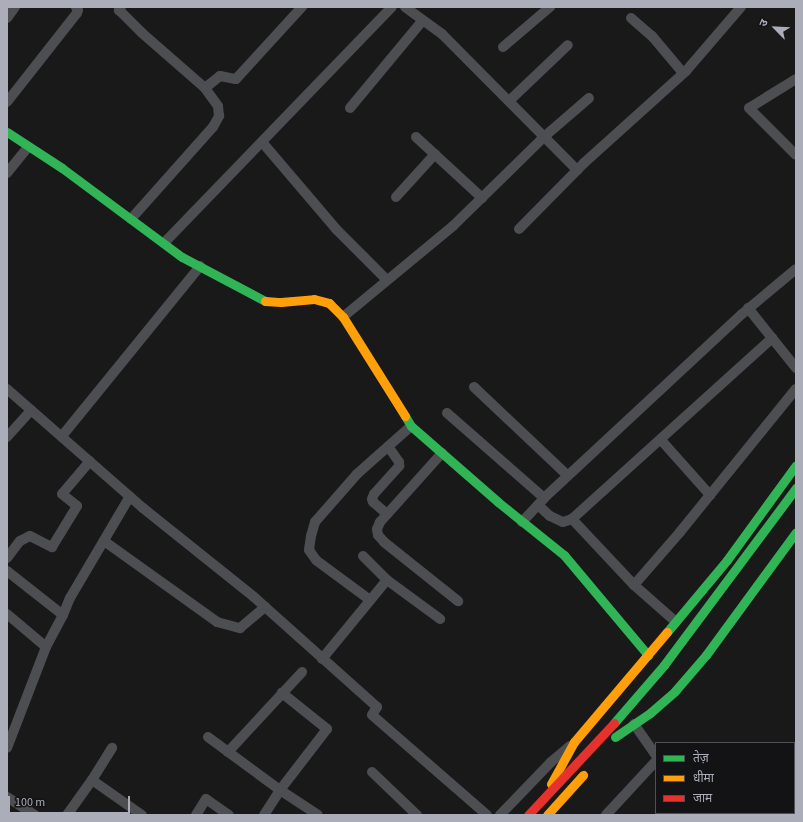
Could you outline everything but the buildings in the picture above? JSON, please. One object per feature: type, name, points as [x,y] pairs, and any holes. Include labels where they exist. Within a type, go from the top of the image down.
[{"type":"main road","points":[[7,132],[62,168],[182,257],[265,302],[281,302],[314,298],[329,303],[343,317],[411,426],[522,522],[564,555],[648,655]]},
{"type":"main road","points":[[541,802],[574,742],[727,560],[796,465]]},
{"type":"main road","points":[[528,815],[608,730],[664,665],[796,488]]},
{"type":"main road","points":[[641,708],[613,740],[650,713],[675,691],[706,655],[796,532]]},
{"type":"main road","points":[[547,815],[591,765]]},
{"type":"street","points":[[7,18],[15,7]]},
{"type":"street","points":[[7,102],[77,13],[78,10],[76,7]]},
{"type":"street","points":[[121,7],[118,10],[205,88],[218,106],[220,116],[131,219]]},
{"type":"street","points":[[205,88],[220,76],[236,79],[302,7]]},
{"type":"street","points":[[164,243],[392,7]]},
{"type":"street","points":[[405,7],[442,34],[545,136],[577,170]]},
{"type":"street","points":[[503,47],[550,7]]},
{"type":"street","points":[[518,229],[577,170],[683,73],[741,7]]},
{"type":"street","points":[[631,18],[652,36],[683,73]]},
{"type":"street","points":[[350,108],[423,20]]},
{"type":"street","points":[[509,101],[568,45]]},
{"type":"street","points":[[796,79],[750,108],[796,155]]},
{"type":"street","points":[[343,317],[453,226],[545,136],[589,98]]},
{"type":"street","points":[[416,137],[482,198]]},
{"type":"street","points":[[262,142],[336,229],[387,280]]},
{"type":"street","points":[[7,173],[28,147]]},
{"type":"street","points":[[396,197],[435,154]]},
{"type":"street","points":[[62,436],[200,266]]},
{"type":"street","points":[[522,522],[541,501],[748,308],[796,269]]},
{"type":"street","points":[[748,308],[796,368]]},
{"type":"street","points":[[447,413],[541,501],[550,516],[563,522],[572,519],[772,338]]},
{"type":"street","points":[[474,387],[568,476]]},
{"type":"street","points":[[7,389],[130,496],[265,607],[376,707],[372,715],[487,815]]},
{"type":"street","points":[[634,585],[710,495],[796,389]]},
{"type":"street","points":[[7,437],[31,410]]},
{"type":"street","points":[[370,600],[316,560],[309,550],[310,536],[315,522],[357,474],[411,426]]},
{"type":"street","points":[[661,440],[710,495]]},
{"type":"street","points":[[387,514],[373,502],[372,499],[374,494],[399,466],[399,462],[388,446]]},
{"type":"street","points":[[442,453],[380,522],[377,529],[378,535],[384,542],[458,600]]},
{"type":"street","points":[[7,558],[20,541],[30,536],[52,547],[77,506],[62,494],[90,461]]},
{"type":"street","points":[[7,748],[46,647],[70,598],[130,496]]},
{"type":"street","points":[[572,519],[634,585],[676,622]]},
{"type":"street","points":[[104,541],[217,622],[240,628],[265,607]]},
{"type":"street","points":[[363,556],[387,580],[440,619]]},
{"type":"street","points":[[7,571],[63,614]]},
{"type":"street","points":[[322,659],[387,580]]},
{"type":"street","points":[[8,618],[46,647]]},
{"type":"street","points":[[228,752],[302,672]]},
{"type":"street","points":[[264,815],[280,790],[327,730],[282,693]]},
{"type":"street","points":[[634,724],[655,754]]},
{"type":"street","points":[[208,737],[280,790],[318,815]]},
{"type":"street","points":[[500,815],[551,762],[574,742]]},
{"type":"street","points":[[67,815],[92,780],[112,748]]},
{"type":"street","points":[[606,815],[655,762]]},
{"type":"street","points":[[372,772],[418,815]]},
{"type":"street","points":[[92,780],[142,815]]},
{"type":"street","points":[[7,797],[35,815]]},
{"type":"street","points":[[196,815],[206,799],[229,815]]},
{"type":"traffic: fast","points":[[7,132],[62,168],[182,257],[265,301]]},
{"type":"traffic: fast","points":[[405,416],[411,426],[498,502],[564,555],[648,655]]},
{"type":"traffic: fast","points":[[667,632],[727,560],[796,465]]},
{"type":"traffic: fast","points":[[614,723],[664,665],[796,488]]},
{"type":"traffic: fast","points":[[615,737],[650,713],[675,691],[706,655],[796,532]]},
{"type":"traffic: slow","points":[[265,301],[281,302],[314,299],[329,303],[343,317],[405,416]]},
{"type":"traffic: slow","points":[[551,784],[574,742],[667,632]]},
{"type":"traffic: slow","points":[[547,815],[583,775]]},
{"type":"traffic: jam","points":[[528,815],[614,723]]}]
